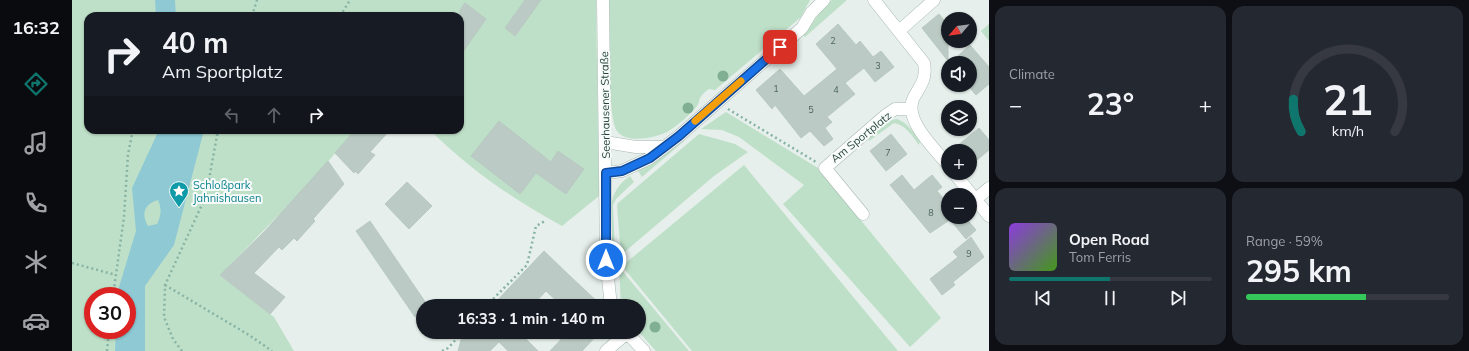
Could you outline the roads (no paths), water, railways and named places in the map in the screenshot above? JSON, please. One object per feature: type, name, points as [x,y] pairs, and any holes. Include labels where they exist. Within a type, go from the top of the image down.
[{"type":"street","name":"Seerhausener Straße","points":[[603,0],[606,260],[610,299]]},
{"type":"street","points":[[606,173],[622,171],[650,158],[679,136],[802,28],[811,13],[824,0]]},
{"type":"street","points":[[874,0],[921,57],[924,63],[926,73],[920,88],[913,98],[910,109],[914,123],[941,156]]},
{"type":"street","points":[[899,30],[934,0]]},
{"type":"street","name":"Am Sportplatz","points":[[863,214],[825,168],[886,115],[895,109],[910,109]]},
{"type":"street","points":[[605,142],[636,147],[663,147]]},
{"type":"street","points":[[960,180],[966,188]]},
{"type":"street","points":[[977,199],[989,188]]},
{"type":"street","points":[[977,201],[989,216]]},
{"type":"street","points":[[606,351],[619,339]]},
{"type":"street","points":[[632,339],[644,351]]},
{"type":"water","points":[[155,0],[175,0],[176,12],[156,12]]},
{"type":"water","points":[[157,134],[203,134],[174,245],[145,286],[145,351],[115,351],[116,339],[136,339],[136,287],[119,287],[136,231],[132,188]],"holes":[[[158,200],[160,212],[157,224],[148,226],[144,214],[147,207]]]},
{"type":"place","name":"Schloßpark Jahnishausen","points":[[179,208]]}]
